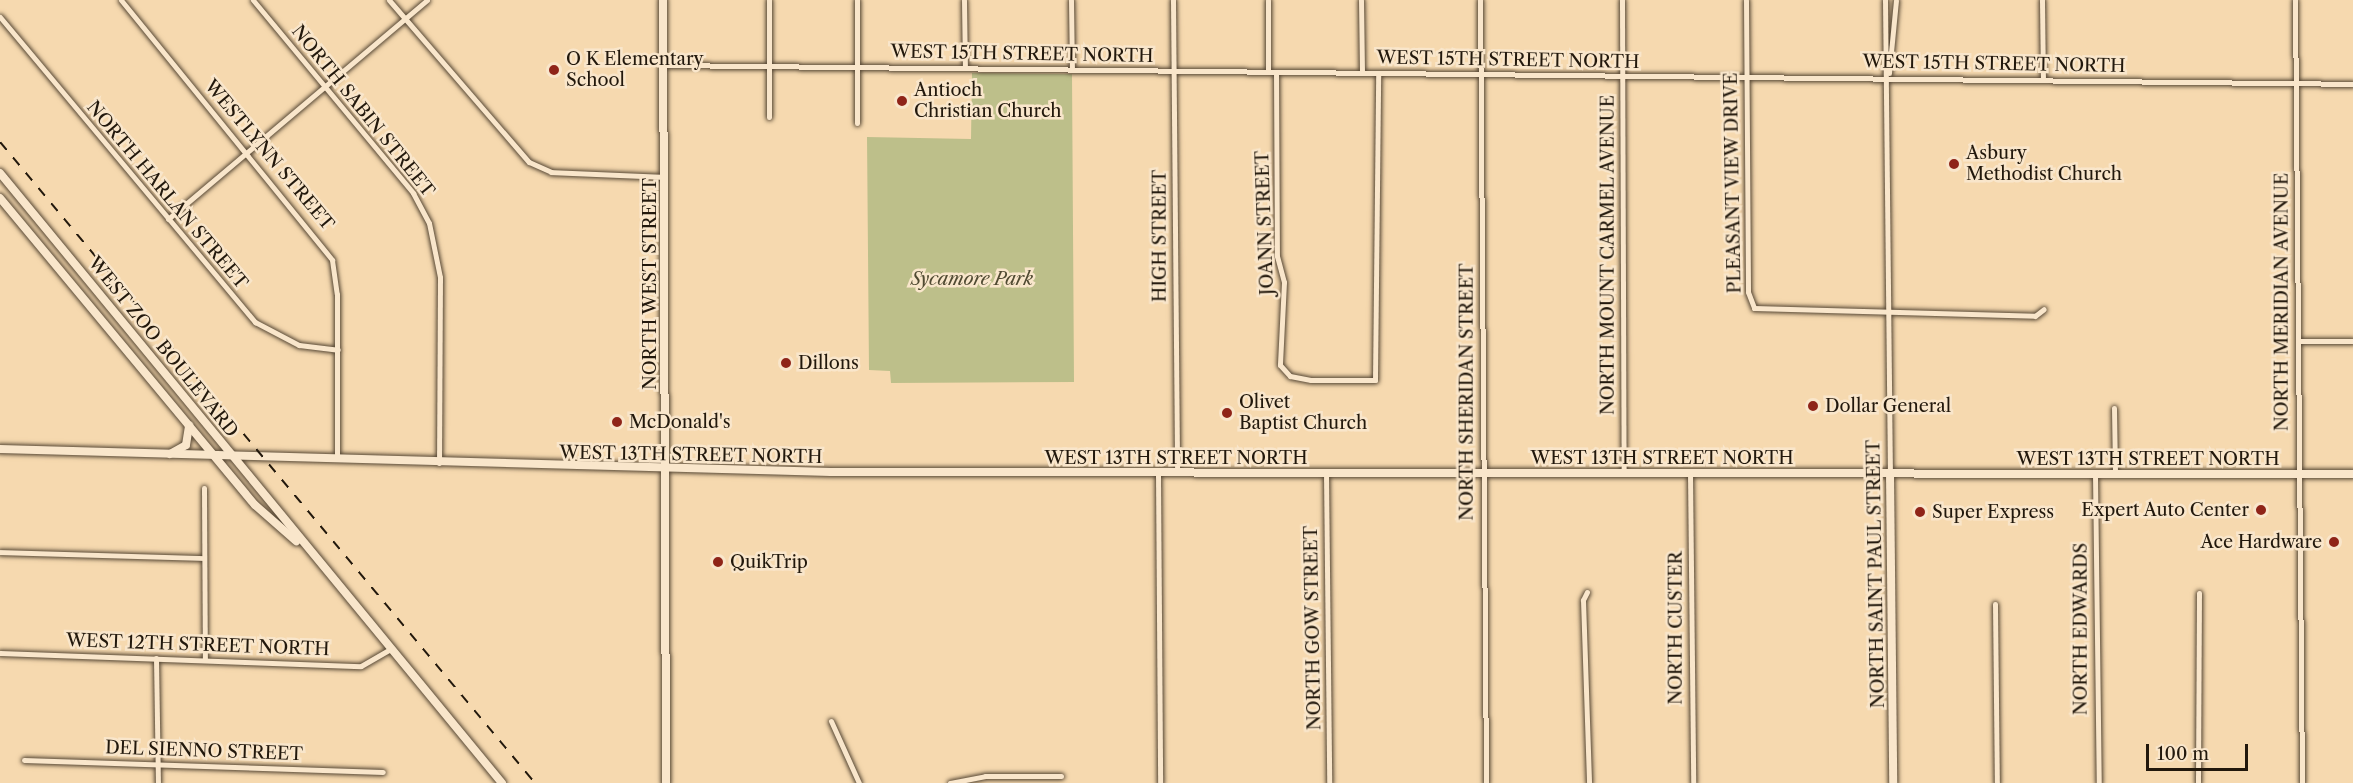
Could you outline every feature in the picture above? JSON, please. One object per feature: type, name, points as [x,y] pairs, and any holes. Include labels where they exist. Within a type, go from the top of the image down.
[{"type":"street","name":"WESTLYNN STREET","points":[[121,0],[248,153],[332,260],[338,350],[337,461]]},
{"type":"street","name":"NORTH SABIN STREET","points":[[253,0],[412,193],[434,235],[440,278],[440,464]]},
{"type":"street","points":[[389,0],[529,162],[550,172],[664,177]]},
{"type":"street","points":[[168,219],[326,88],[427,0]]},
{"type":"street","name":"NORTH WEST STREET","points":[[663,0],[666,783]]},
{"type":"street","points":[[769,0],[769,117]]},
{"type":"street","points":[[857,0],[857,123]]},
{"type":"street","points":[[964,0],[965,68]]},
{"type":"street","points":[[1071,0],[1072,69]]},
{"type":"street","name":"HIGH STREET","points":[[1173,0],[1177,473]]},
{"type":"street","points":[[1268,0],[1268,72]]},
{"type":"street","points":[[1361,0],[1362,74]]},
{"type":"street","name":"NORTH SHERIDAN STREET","points":[[1480,0],[1486,783]]},
{"type":"street","name":"NORTH MOUNT CARMEL AVENUE","points":[[1622,0],[1624,473]]},
{"type":"street","name":"PLEASANT VIEW DRIVE","points":[[1746,0],[1748,300],[1760,311],[1810,313],[2035,316],[2044,309]]},
{"type":"street","name":"NORTH SAINT PAUL STREET","points":[[1885,0],[1888,78],[1893,783]]},
{"type":"street","name":"NORTH SAINT PAUL STREET","points":[[1888,78],[1896,0]]},
{"type":"street","points":[[2042,0],[2043,79]]},
{"type":"street","name":"NORTH MERIDIAN AVENUE","points":[[2295,0],[2302,783]]},
{"type":"street","name":"NORTH HARLAN STREET","points":[[0,17],[255,322],[298,345],[338,350]]},
{"type":"street","name":"WEST 15TH STREET NORTH","points":[[664,65],[2353,84]]},
{"type":"street","name":"JOANN STREET","points":[[1276,72],[1283,372],[1303,379],[1375,380],[1378,74]]},
{"type":"street","name":"WEST ZOO BOULEVARD","points":[[0,173],[235,458],[300,543],[502,783]]},
{"type":"street","name":"WEST ZOO BOULEVARD","points":[[0,198],[271,523],[300,543]]},
{"type":"street","points":[[2298,341],[2353,341]]},
{"type":"street","points":[[2115,408],[2115,474]]},
{"type":"street","points":[[167,455],[186,445],[189,424]]},
{"type":"street","name":"WEST 13TH STREET NORTH","points":[[0,449],[665,470],[1158,473],[2353,474]]},
{"type":"street","points":[[1158,473],[1160,783]]},
{"type":"street","name":"NORTH GOW STREET","points":[[1326,473],[1329,783]]},
{"type":"street","name":"NORTH CUSTER","points":[[1690,473],[1693,783]]},
{"type":"street","name":"NORTH EDWARDS","points":[[2096,474],[2099,783]]},
{"type":"street","points":[[204,488],[206,660]]},
{"type":"street","points":[[0,552],[204,558]]},
{"type":"street","points":[[1587,592],[1583,600],[1589,783]]},
{"type":"street","points":[[2198,783],[2199,593]]},
{"type":"street","points":[[1995,604],[1997,783]]},
{"type":"street","name":"WEST 12TH STREET NORTH","points":[[0,653],[361,666],[390,649]]},
{"type":"street","points":[[156,658],[158,783]]},
{"type":"street","points":[[831,721],[859,783]]},
{"type":"street","name":"DEL SIENNO STREET","points":[[24,760],[383,772]]},
{"type":"street","points":[[950,783],[985,776],[1061,776]]},
{"type":"green space","name":"Sycamore Park","points":[[972,73],[1072,74],[1074,382],[891,383],[890,371],[869,370],[867,137],[971,139]]},
{"type":"railway","points":[[0,142],[535,783]]},
{"type":"place","name":"O K Elementary School","points":[[554,70]]},
{"type":"place","name":"Antioch Christian Church","points":[[902,101]]},
{"type":"place","name":"Asbury Methodist Church","points":[[1954,164]]},
{"type":"place","name":"Dillons","points":[[786,363]]},
{"type":"place","name":"Dollar General","points":[[1813,406]]},
{"type":"place","name":"Olivet Baptist Church","points":[[1227,413]]},
{"type":"place","name":"McDonald's","points":[[617,422]]},
{"type":"place","name":"Expert Auto Center","points":[[2261,510]]},
{"type":"place","name":"Super Express","points":[[1920,512]]},
{"type":"place","name":"Ace Hardware","points":[[2334,542]]},
{"type":"place","name":"QuikTrip","points":[[718,562]]}]
